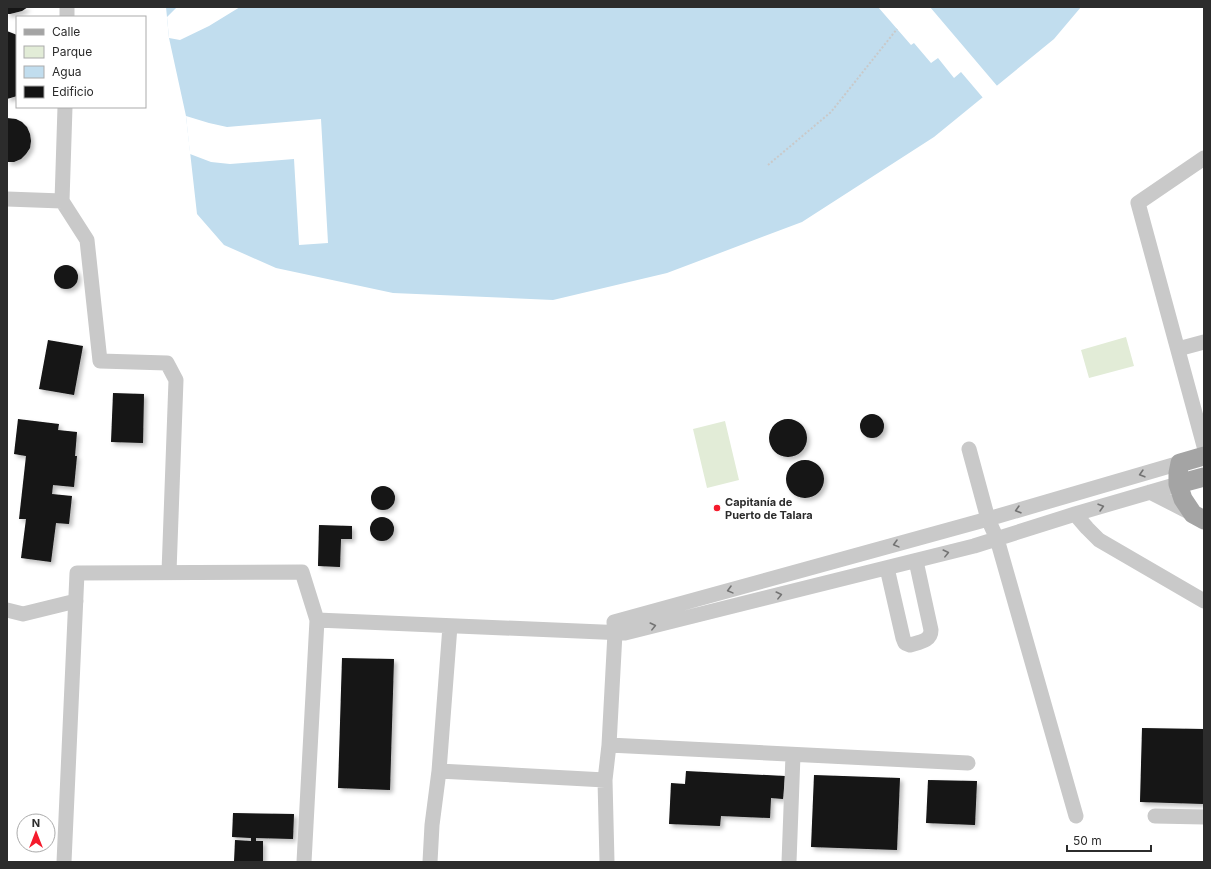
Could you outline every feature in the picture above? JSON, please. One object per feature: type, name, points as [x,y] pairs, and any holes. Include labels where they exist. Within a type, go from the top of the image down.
[{"type":"main road","points":[[1199,517],[1183,499],[1178,484],[1178,473],[1180,464],[1204,456]]},
{"type":"main road","points":[[1178,484],[1204,477]]},
{"type":"street","points":[[64,108],[62,201],[87,240],[100,361],[167,363],[176,380],[169,572]]},
{"type":"street","points":[[1204,158],[1138,203],[1204,446]]},
{"type":"street","points":[[7,199],[62,201]]},
{"type":"street","points":[[1178,349],[1204,342]]},
{"type":"street","points":[[969,449],[988,519],[997,539],[1076,816]]},
{"type":"street","points":[[317,620],[450,626],[614,627],[1180,464]]},
{"type":"street","points":[[614,627],[625,633],[916,561],[974,546],[1075,514],[1178,484]]},
{"type":"street","points":[[1150,492],[1199,517]]},
{"type":"street","points":[[1075,514],[1100,540],[1204,601]]},
{"type":"street","points":[[887,568],[903,638],[905,643],[910,645],[928,639],[931,635],[916,561]]},
{"type":"street","points":[[64,862],[77,573],[169,572],[302,572],[317,620],[304,862]]},
{"type":"street","points":[[7,610],[23,614],[76,601]]},
{"type":"street","points":[[430,862],[432,825],[440,771],[450,626]]},
{"type":"street","points":[[606,862],[605,780],[609,746],[614,627]]},
{"type":"street","points":[[609,746],[968,763]]},
{"type":"street","points":[[789,862],[793,754]]},
{"type":"street","points":[[440,771],[605,780]]},
{"type":"street","points":[[1155,816],[1204,817]]},
{"type":"path","points":[[768,165],[831,112],[897,29]]},
{"type":"green space","points":[[1126,337],[1134,366],[1089,378],[1081,350]]},
{"type":"green space","points":[[725,421],[739,480],[707,488],[693,429]]},
{"type":"water","points":[[166,7],[1081,7],[1054,39],[934,137],[802,222],[667,273],[553,300],[393,293],[276,268],[224,245],[197,214],[186,116],[169,38]]},
{"type":"pier","points":[[177,7],[240,7],[209,26],[180,40],[169,38],[167,17]]},
{"type":"pier","points":[[878,7],[930,7],[998,87],[984,99],[961,72],[954,78],[938,58],[931,63],[914,43],[911,45]]},
{"type":"pier","points":[[186,116],[227,127],[321,119],[328,243],[299,245],[294,159],[230,164],[211,162],[190,154]]},
{"type":"building","points":[[7,7],[28,7],[22,11],[7,14]]},
{"type":"building","points":[[7,31],[16,35],[16,96],[7,99]]},
{"type":"building","points":[[7,118],[16,119],[22,122],[27,127],[30,134],[30,148],[21,159],[14,162],[7,162]]},
{"type":"building","points":[[66,265],[75,268],[78,277],[75,286],[66,289],[57,286],[54,277],[57,268]]},
{"type":"building","points":[[48,340],[83,346],[74,395],[39,389]]},
{"type":"building","points":[[113,393],[144,394],[143,443],[111,442]]},
{"type":"building","points":[[872,414],[881,417],[884,426],[881,435],[872,438],[863,435],[860,426],[863,417]]},
{"type":"building","points":[[18,419],[59,424],[58,430],[77,432],[75,456],[77,456],[74,487],[53,485],[52,494],[72,496],[69,524],[56,523],[51,562],[21,558],[26,519],[19,519],[26,456],[14,454]]},
{"type":"building","points":[[788,419],[798,422],[804,428],[807,438],[804,448],[798,454],[788,457],[778,454],[772,448],[769,438],[772,428],[778,422]]},
{"type":"building","points":[[805,460],[818,466],[824,479],[818,492],[805,498],[792,492],[786,479],[792,466]]},
{"type":"building","points":[[383,486],[388,487],[394,493],[394,503],[388,509],[383,510],[378,509],[372,503],[371,498],[372,493],[378,487]]},
{"type":"building","points":[[382,517],[387,518],[393,524],[393,534],[387,540],[382,541],[377,540],[371,534],[370,529],[371,524],[377,518]]},
{"type":"building","points":[[319,525],[352,526],[352,539],[341,539],[340,567],[318,566]]},
{"type":"building","points":[[342,658],[394,659],[390,790],[338,788]]},
{"type":"building","points":[[1142,728],[1204,729],[1204,804],[1140,802]]},
{"type":"building","points":[[686,771],[785,776],[783,799],[771,798],[770,818],[721,816],[720,826],[669,824],[671,783],[685,784]]},
{"type":"building","points":[[814,775],[900,778],[897,850],[811,847]]},
{"type":"building","points":[[928,780],[977,781],[975,825],[926,823]]},
{"type":"building","points":[[233,813],[294,814],[293,839],[256,838],[256,841],[263,841],[263,862],[234,862],[235,840],[251,841],[251,838],[232,837]]},
{"type":"place","name":"Capitanía de Puerto de Talara","points":[[717,508]]}]
